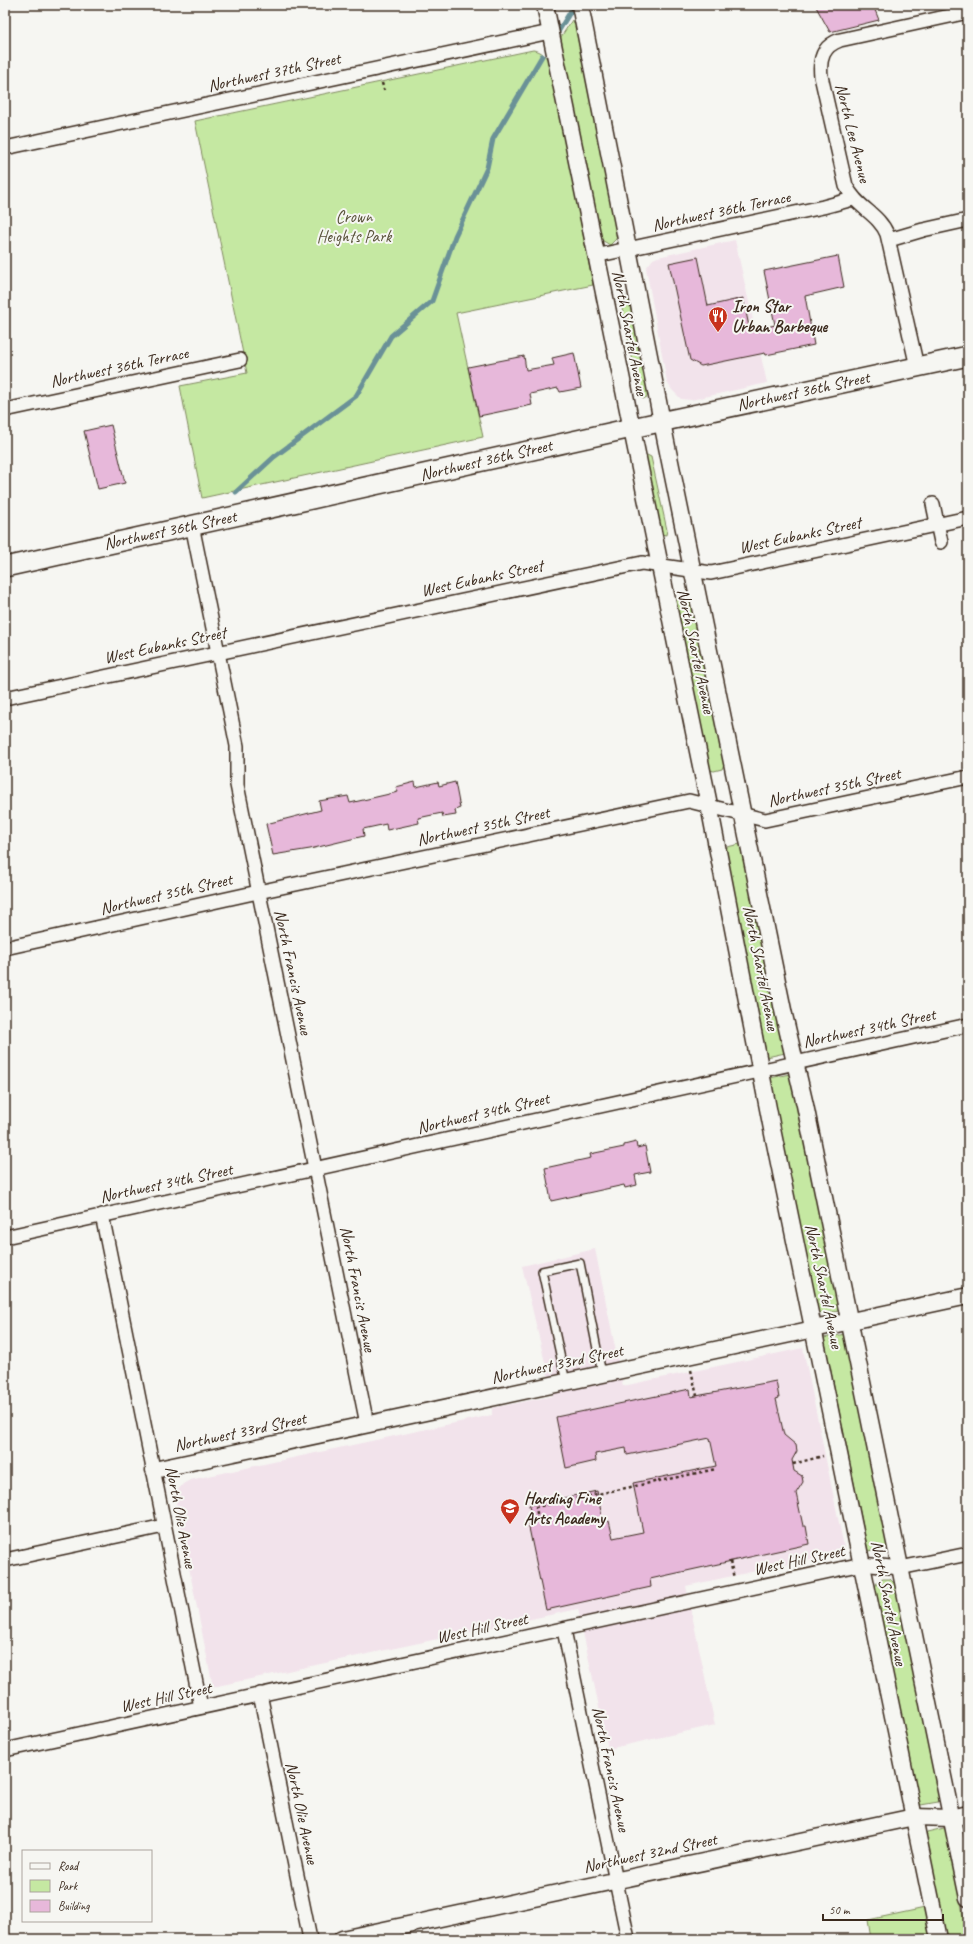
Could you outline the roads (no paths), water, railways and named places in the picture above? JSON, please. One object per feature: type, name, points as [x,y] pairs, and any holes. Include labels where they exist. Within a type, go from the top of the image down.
[{"type":"main road","name":"Northwest 36th Street","points":[[5,567],[630,428],[968,356]]},
{"type":"street","name":"North Shartel Avenue","points":[[581,11],[662,422],[850,1321],[968,1898]]},
{"type":"street","name":"North Lee Avenue","points":[[917,367],[889,240],[884,226],[853,199],[846,186],[820,67],[826,48],[840,40],[968,12]]},
{"type":"street","name":"North Shartel Avenue","points":[[545,22],[556,64],[658,565],[709,806],[761,1070],[939,1939]]},
{"type":"street","name":"Northwest 37th Street","points":[[5,148],[545,22]]},
{"type":"street","name":"Northwest 36th Terrace","points":[[595,256],[823,207],[853,199]]},
{"type":"street","points":[[889,240],[923,230],[968,220]]},
{"type":"street","name":"Northwest 36th Terrace","points":[[5,410],[240,360]]},
{"type":"street","points":[[933,504],[941,542]]},
{"type":"street","name":"West Eubanks Street","points":[[5,698],[642,563],[710,573],[968,518]]},
{"type":"street","name":"North Francis Avenue","points":[[192,525],[237,746],[236,778],[258,892],[316,1168],[367,1424]]},
{"type":"street","name":"Northwest 35th Street","points":[[5,948],[258,892],[689,800],[764,820],[968,777]]},
{"type":"street","name":"Northwest 34th Street","points":[[5,1237],[968,1025]]},
{"type":"street","name":"North Olie Avenue","points":[[102,1216],[201,1707]]},
{"type":"street","name":"Northwest 33rd Street","points":[[154,1470],[968,1296]]},
{"type":"street","points":[[5,1560],[164,1526]]},
{"type":"street","name":"West Hill Street","points":[[5,1750],[260,1694],[564,1630],[862,1564],[900,1568],[968,1554]]},
{"type":"street","name":"North Francis Avenue","points":[[564,1630],[628,1939]]},
{"type":"street","name":"North Olie Avenue","points":[[260,1694],[310,1939]]},
{"type":"street","name":"Northwest 32nd Street","points":[[342,1939],[616,1879],[914,1817],[952,1818],[968,1814]]},
{"type":"lane","points":[[566,1382],[542,1271],[580,1263],[602,1374]]},
{"type":"waterway","points":[[558,32],[572,9]]},
{"type":"waterway","points":[[236,492],[274,457],[356,396],[391,336],[432,301],[455,236],[487,168],[493,139],[542,56]]},
{"type":"place","name":"Iron Star Urban Barbeque","points":[[718,333]]},
{"type":"place","name":"Harding Fine Arts Academy","points":[[510,1525]]},
{"type":"park label","name":"Crown Heights Park","points":[[354,226]]}]
